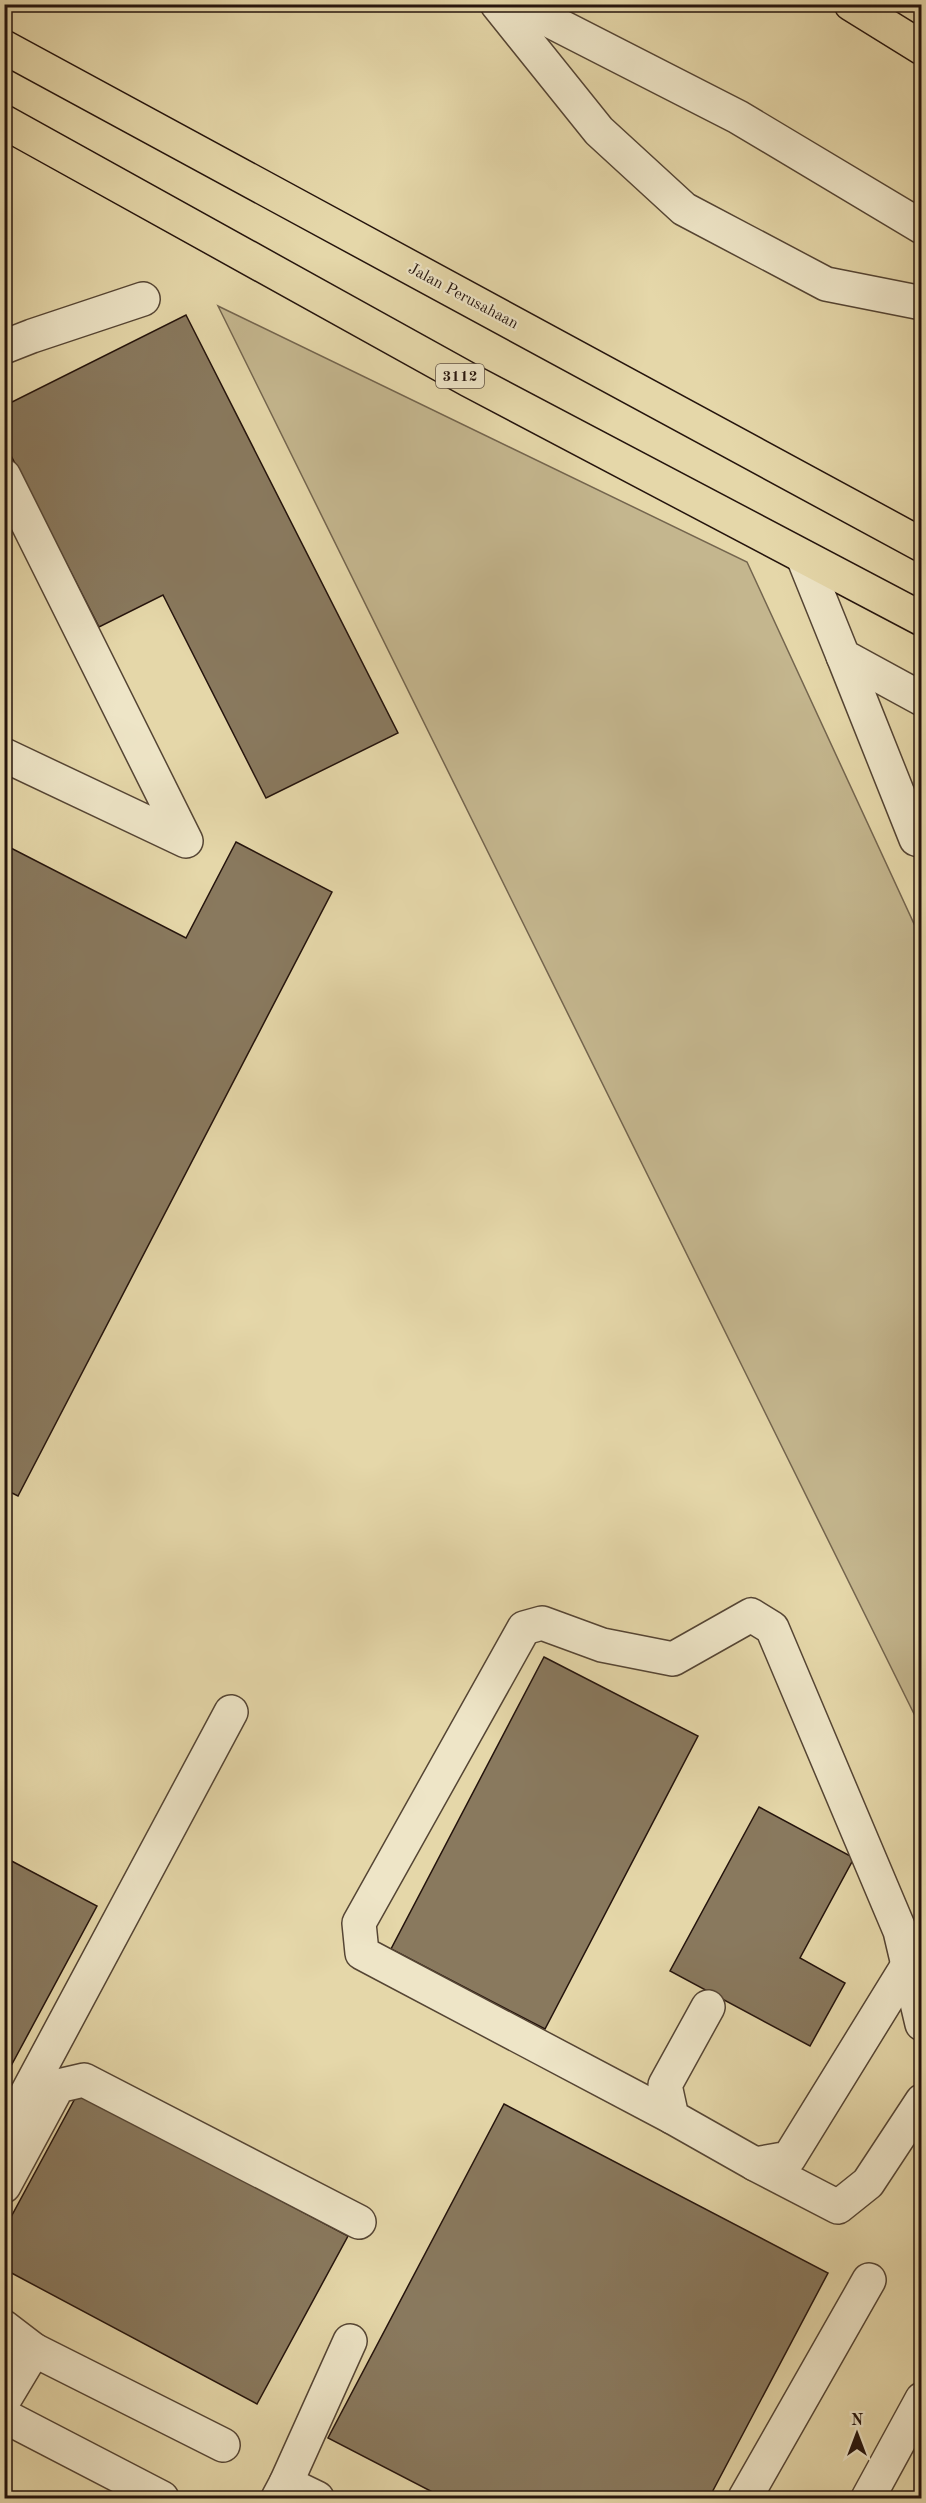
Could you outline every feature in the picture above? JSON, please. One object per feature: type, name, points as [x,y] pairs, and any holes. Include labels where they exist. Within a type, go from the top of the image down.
[{"type":"main road","points":[[851,4],[921,48]]},
{"type":"main road","name":"Jalan Perusahaan","points":[[18,55],[522,326],[921,545]]},
{"type":"main road","name":"3112","points":[[4,122],[469,380],[921,620]]},
{"type":"street","points":[[497,4],[599,130],[684,209],[826,284],[921,303]]},
{"type":"street","points":[[517,4],[738,117],[921,227]]},
{"type":"street","points":[[4,347],[143,299]]},
{"type":"street","points":[[4,476],[186,841],[4,754]]},
{"type":"street","points":[[803,557],[916,839],[921,841]]},
{"type":"street","points":[[843,656],[921,699]]},
{"type":"street","points":[[921,2024],[900,1931],[772,1628],[751,1615],[673,1659],[602,1645],[542,1623],[524,1628],[359,1923],[362,1953],[838,2207],[868,2183],[921,2101]]},
{"type":"street","points":[[4,2136],[231,1712]]},
{"type":"street","points":[[755,2164],[789,2158],[908,1965]]},
{"type":"street","points":[[672,2118],[665,2085],[708,2007]]},
{"type":"street","points":[[4,2186],[58,2086],[84,2080],[359,2222]]},
{"type":"street","points":[[745,2499],[869,2280]]},
{"type":"street","points":[[4,2327],[34,2350],[223,2445]]},
{"type":"street","points":[[317,2499],[282,2491],[350,2341]]},
{"type":"street","points":[[4,2400],[34,2350]]},
{"type":"street","points":[[868,2499],[921,2399]]},
{"type":"street","points":[[4,2416],[162,2499]]},
{"type":"shaded area","points":[[218,306],[747,562],[921,939],[921,1728]]},
{"type":"building","points":[[186,315],[398,733],[266,798],[163,595],[99,627],[4,442],[4,406]]},
{"type":"building","points":[[236,842],[332,892],[18,1496],[4,1489],[4,855],[9,847],[186,938]]},
{"type":"building","points":[[544,1657],[698,1736],[545,2029],[391,1949]]},
{"type":"building","points":[[759,1807],[854,1858],[800,1958],[845,1983],[810,2046],[670,1971]]},
{"type":"building","points":[[4,1857],[97,1906],[4,2079]]},
{"type":"building","points":[[78,2093],[348,2236],[257,2404],[4,2269],[4,2230]]},
{"type":"building","points":[[504,2104],[828,2273],[709,2498],[444,2498],[328,2438]]}]
